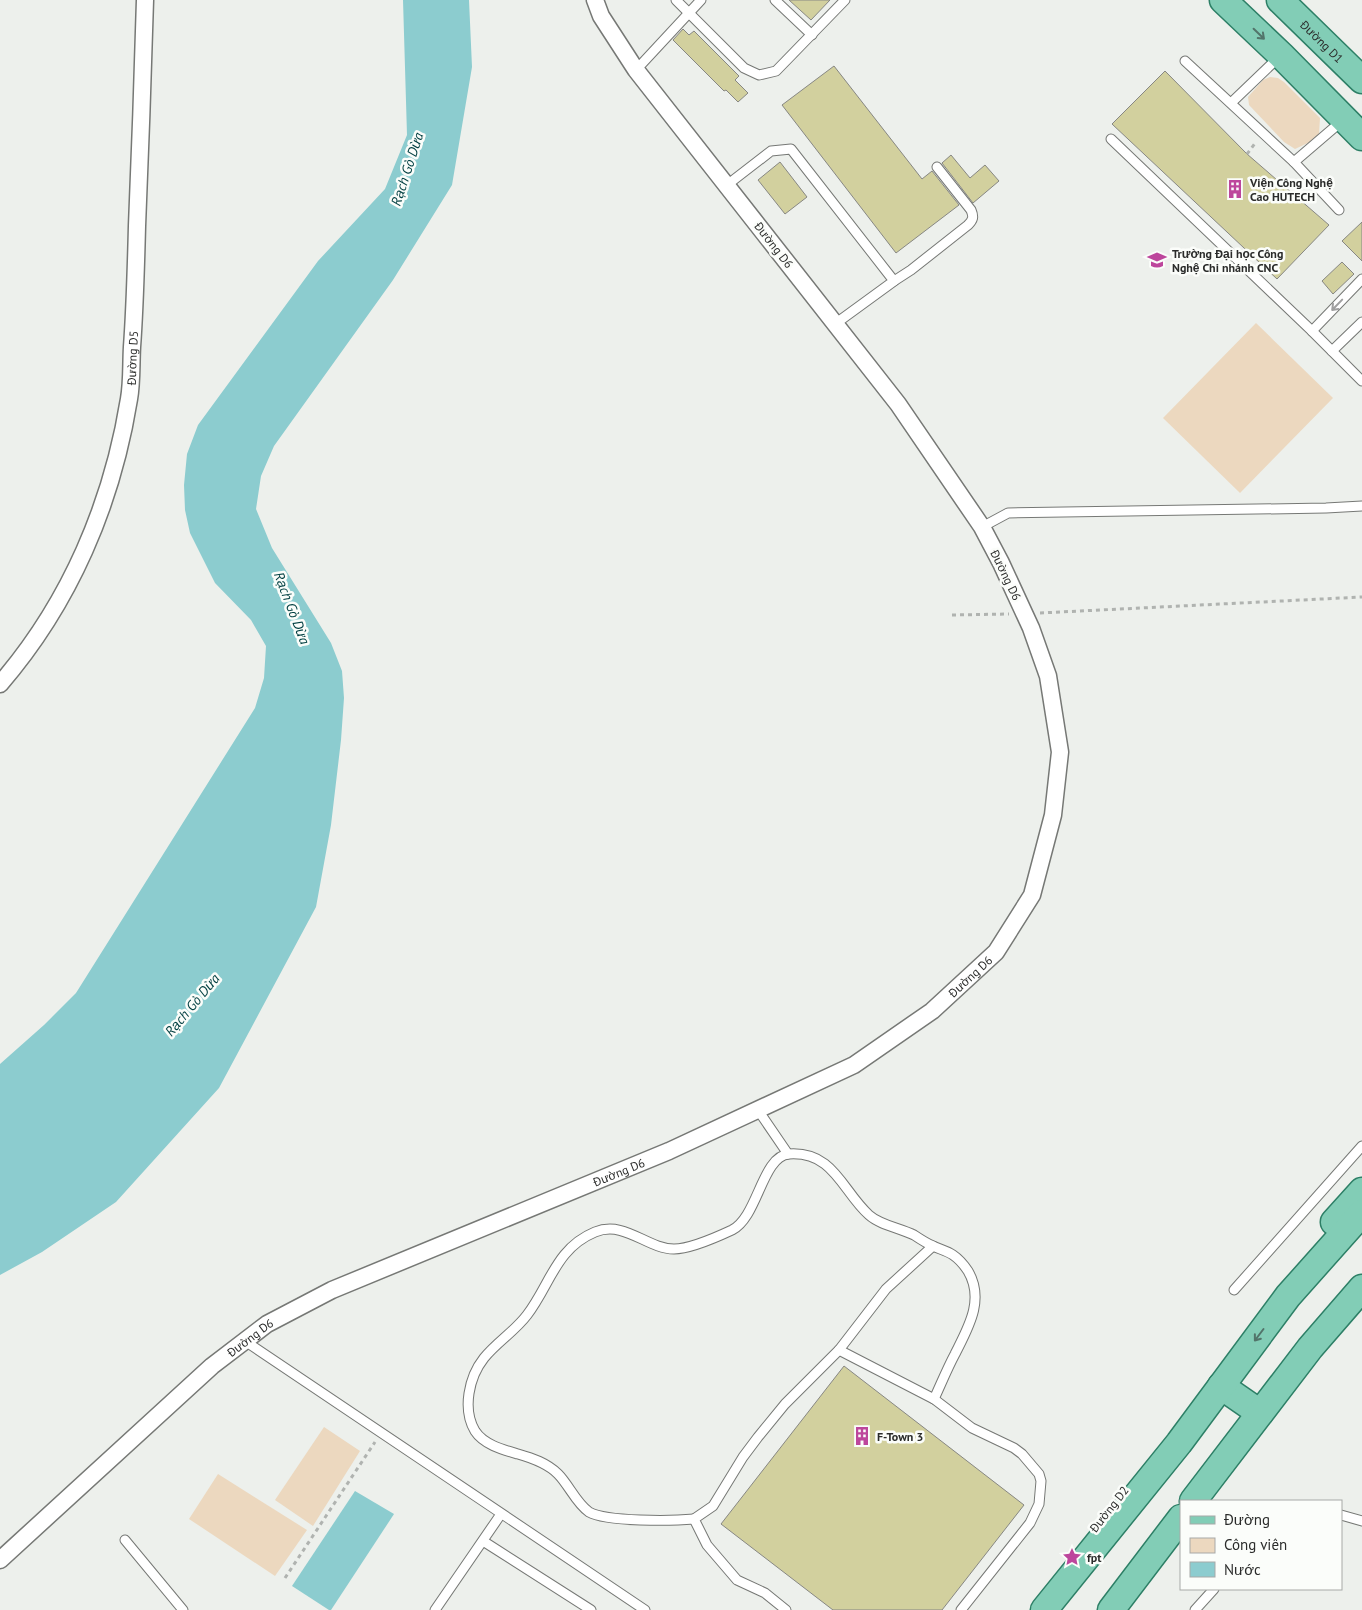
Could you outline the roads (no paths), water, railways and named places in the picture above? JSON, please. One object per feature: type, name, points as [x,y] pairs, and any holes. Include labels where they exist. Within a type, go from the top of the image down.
[{"type":"main road","points":[[1224,0],[1362,137]]},
{"type":"main road","name":"Đường D1","points":[[1281,1],[1308,8],[1362,61]]},
{"type":"main road","name":"Đường D1","points":[[1281,1],[1362,80]]},
{"type":"main road","points":[[1288,63],[1297,88],[1362,152]]},
{"type":"main road","points":[[1288,1296],[1289,1273],[1362,1191]]},
{"type":"main road","name":"Đường D2","points":[[1044,1610],[1180,1443],[1288,1296],[1362,1213]]},
{"type":"main road","points":[[1194,1500],[1310,1348],[1362,1288]]},
{"type":"main road","points":[[1289,1376],[1318,1363],[1362,1312]]},
{"type":"main road","points":[[1221,1386],[1260,1413]]},
{"type":"main road","name":"Đường D2","points":[[1030,1610],[1152,1455],[1180,1443]]},
{"type":"main road","points":[[1211,1500],[1220,1488],[1221,1480],[1218,1469]]},
{"type":"main road","points":[[1111,1610],[1180,1519]]},
{"type":"main road","points":[[1127,1610],[1180,1541]]},
{"type":"street","name":"Đường D5","points":[[0,684],[18,663],[38,634],[76,570],[85,551],[113,467],[129,398],[134,316],[145,0]]},
{"type":"street","name":"Đường D6","points":[[0,1560],[212,1366],[267,1324],[332,1290],[669,1151],[854,1065],[932,1011],[996,952],[1032,895],[1053,816],[1060,752],[1048,676],[1025,614],[1001,563],[982,528],[898,404],[636,70],[600,16],[595,0]]},
{"type":"lane","points":[[676,0],[744,68],[759,75],[776,71],[845,0]]},
{"type":"lane","points":[[636,70],[701,0]]},
{"type":"lane","points":[[775,0],[812,35]]},
{"type":"lane","points":[[1185,60],[1294,162],[1340,210]]},
{"type":"lane","points":[[1231,104],[1288,63]]},
{"type":"lane","points":[[1294,162],[1336,126]]},
{"type":"lane","points":[[1111,139],[1362,381]]},
{"type":"lane","points":[[726,184],[771,152],[791,149],[894,281]]},
{"type":"lane","points":[[835,324],[925,259],[973,220],[971,210],[937,167]]},
{"type":"lane","points":[[1312,331],[1362,279]]},
{"type":"lane","points":[[1332,352],[1362,322]]},
{"type":"lane","points":[[982,528],[1008,513],[1362,506]]},
{"type":"lane","points":[[758,1110],[788,1154]]},
{"type":"lane","points":[[1234,1290],[1362,1146]]},
{"type":"lane","points":[[933,1246],[886,1289],[839,1350],[785,1404],[743,1457],[713,1506],[694,1519],[616,1518],[589,1512],[551,1468],[531,1458],[491,1444],[475,1431],[470,1416],[470,1383],[482,1360],[527,1315],[554,1268],[573,1246],[585,1236],[609,1228],[635,1234],[659,1246],[673,1249],[685,1248],[715,1237],[740,1225],[747,1216],[774,1162],[788,1154],[811,1156],[828,1166],[866,1213],[875,1220],[912,1234],[953,1255],[961,1261],[970,1275],[976,1298],[972,1320],[934,1399]]},
{"type":"lane","points":[[245,1341],[644,1610]]},
{"type":"lane","points":[[839,1350],[934,1399],[972,1428],[1018,1451],[1039,1474],[1039,1504],[1030,1523],[961,1610]]},
{"type":"lane","points":[[435,1610],[501,1514]]},
{"type":"lane","points":[[1342,1515],[1362,1521]]},
{"type":"lane","points":[[694,1519],[707,1545],[737,1580],[765,1593],[786,1610]]},
{"type":"lane","points":[[125,1540],[183,1610]]},
{"type":"lane","points":[[483,1541],[589,1609]]},
{"type":"lane","points":[[1196,1610],[1213,1590]]},
{"type":"water","name":"Rạch Gò Dừa","points":[[403,0],[469,0],[472,67],[452,185],[393,280],[274,446],[261,476],[256,509],[272,548],[331,643],[342,671],[344,698],[341,740],[331,825],[316,907],[219,1088],[116,1202],[42,1252],[0,1275],[0,1064],[44,1025],[76,993],[255,708],[264,678],[266,646],[251,620],[215,583],[190,533],[185,510],[184,485],[187,454],[198,425],[318,261],[385,189],[407,135]]},
{"type":"water","points":[[355,1491],[394,1514],[331,1610],[329,1610],[292,1586]]},
{"type":"place","name":"Viện Công Nghệ Cao HUTECH","points":[[1235,189]]},
{"type":"place","name":"Trường Đại học Công Nghệ Chi nhánh CNC","points":[[1157,260]]},
{"type":"place","name":"F-Town 3","points":[[862,1436]]},
{"type":"place","name":"fpt","points":[[1072,1557]]}]
